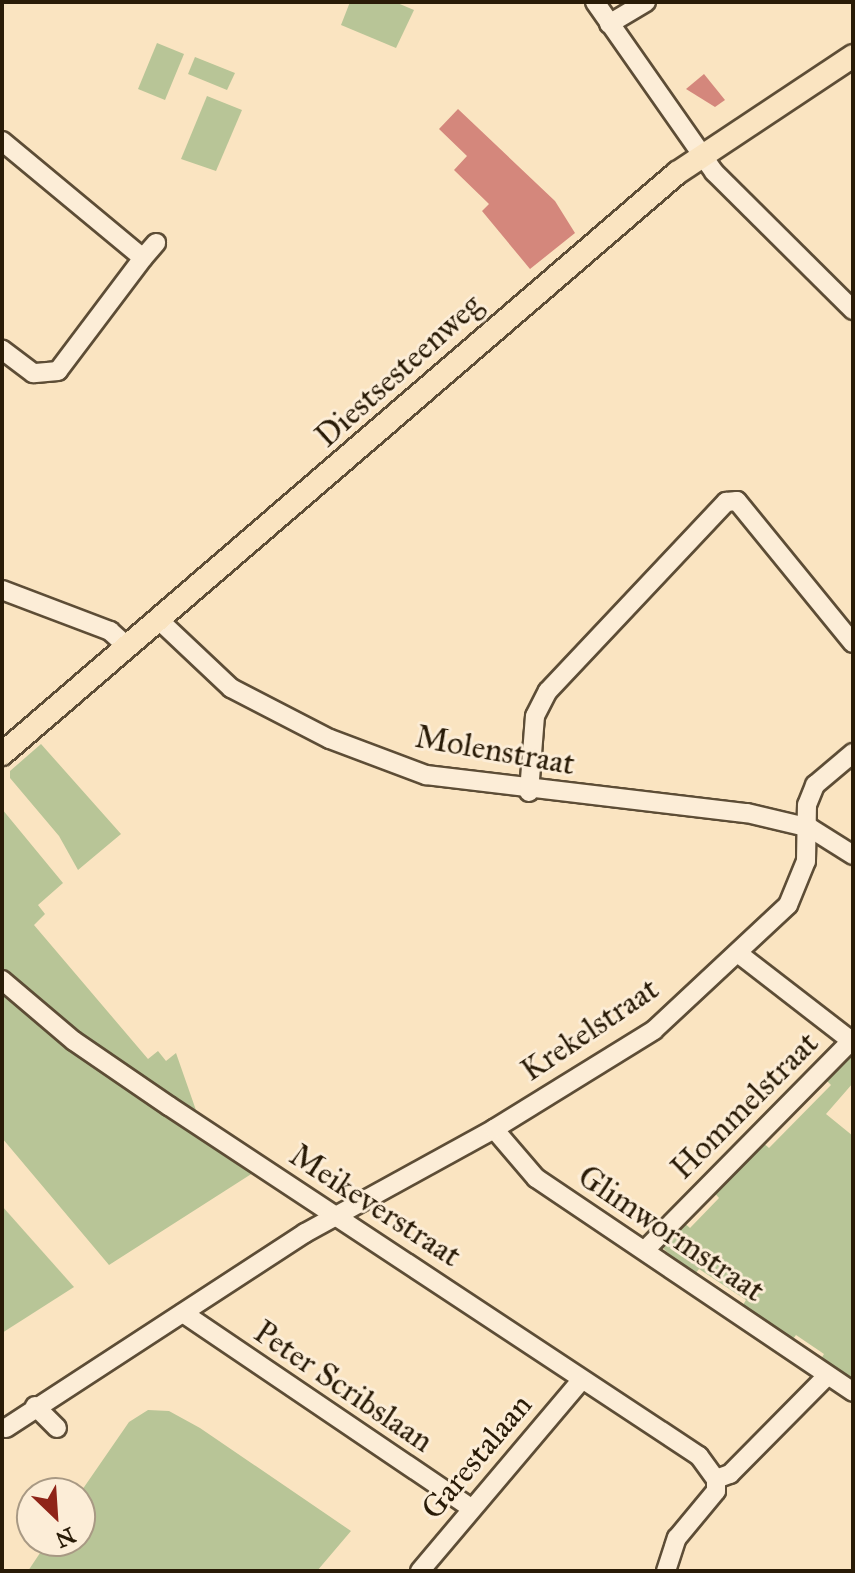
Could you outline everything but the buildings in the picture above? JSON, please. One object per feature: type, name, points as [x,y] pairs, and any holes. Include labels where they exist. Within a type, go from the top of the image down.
[{"type":"main road","name":"Diestsesteenweg","points":[[2,754],[701,156],[853,56]]},
{"type":"street","points":[[595,2],[701,156],[853,310]]},
{"type":"street","points":[[609,24],[646,2]]},
{"type":"street","points":[[2,141],[143,258]]},
{"type":"street","points":[[2,350],[33,373],[58,371],[156,243]]},
{"type":"street","points":[[529,792],[535,716],[548,691],[726,502],[737,501],[853,643]]},
{"type":"street","points":[[2,590],[110,631],[128,647]]},
{"type":"street","name":"Molenstraat","points":[[160,621],[231,688],[307,729],[426,775],[529,792],[747,813],[810,828],[853,855]]},
{"type":"street","name":"Krekelstraat","points":[[3,1433],[35,1406],[333,1216],[494,1129],[654,1030],[739,954],[799,885],[810,828],[807,805],[815,785],[853,753]]},
{"type":"street","points":[[739,954],[852,1042]]},
{"type":"street","name":"Meikeverstraat","points":[[2,980],[52,1024],[333,1216],[580,1382],[699,1456],[716,1479]]},
{"type":"street","name":"Hommelstraat","points":[[647,1248],[852,1042]]},
{"type":"street","name":"Glimwormstraat","points":[[494,1129],[536,1178],[647,1248],[853,1392]]},
{"type":"street","name":"Peter Scribslaan","points":[[183,1313],[471,1508]]},
{"type":"street","points":[[666,1571],[677,1538],[716,1491],[716,1479],[730,1474],[827,1376]]},
{"type":"street","name":"Garestalaan","points":[[420,1571],[580,1382]]},
{"type":"street","points":[[35,1406],[57,1428]]},
{"type":"green space","points":[[350,2],[395,2],[414,10],[396,48],[341,25]]},
{"type":"green space","points":[[157,43],[184,54],[165,100],[138,89]]},
{"type":"green space","points":[[195,57],[235,73],[227,90],[188,74]]},
{"type":"green space","points":[[207,96],[242,110],[216,171],[181,159]]},
{"type":"green space","points":[[41,744],[121,834],[78,870],[59,836],[10,778],[10,771]]},
{"type":"green space","points":[[2,809],[63,883],[38,905],[45,914],[34,925],[148,1059],[158,1051],[166,1061],[176,1053],[198,1116],[256,1171],[109,1265],[2,1138]]},
{"type":"green space","points":[[853,1057],[853,1083],[826,1114],[853,1136],[853,1383],[819,1362],[824,1354],[796,1335],[790,1343],[740,1310],[746,1300],[699,1269],[692,1278],[661,1246],[682,1221],[690,1228],[719,1198],[712,1190],[760,1140],[769,1148],[831,1085],[823,1077],[840,1060]]},
{"type":"green space","points":[[2,1206],[74,1287],[2,1333]]},
{"type":"green space","points":[[148,1410],[169,1411],[200,1428],[351,1531],[317,1571],[28,1571],[37,1557],[96,1557],[96,1477],[91,1477],[129,1422]]}]
